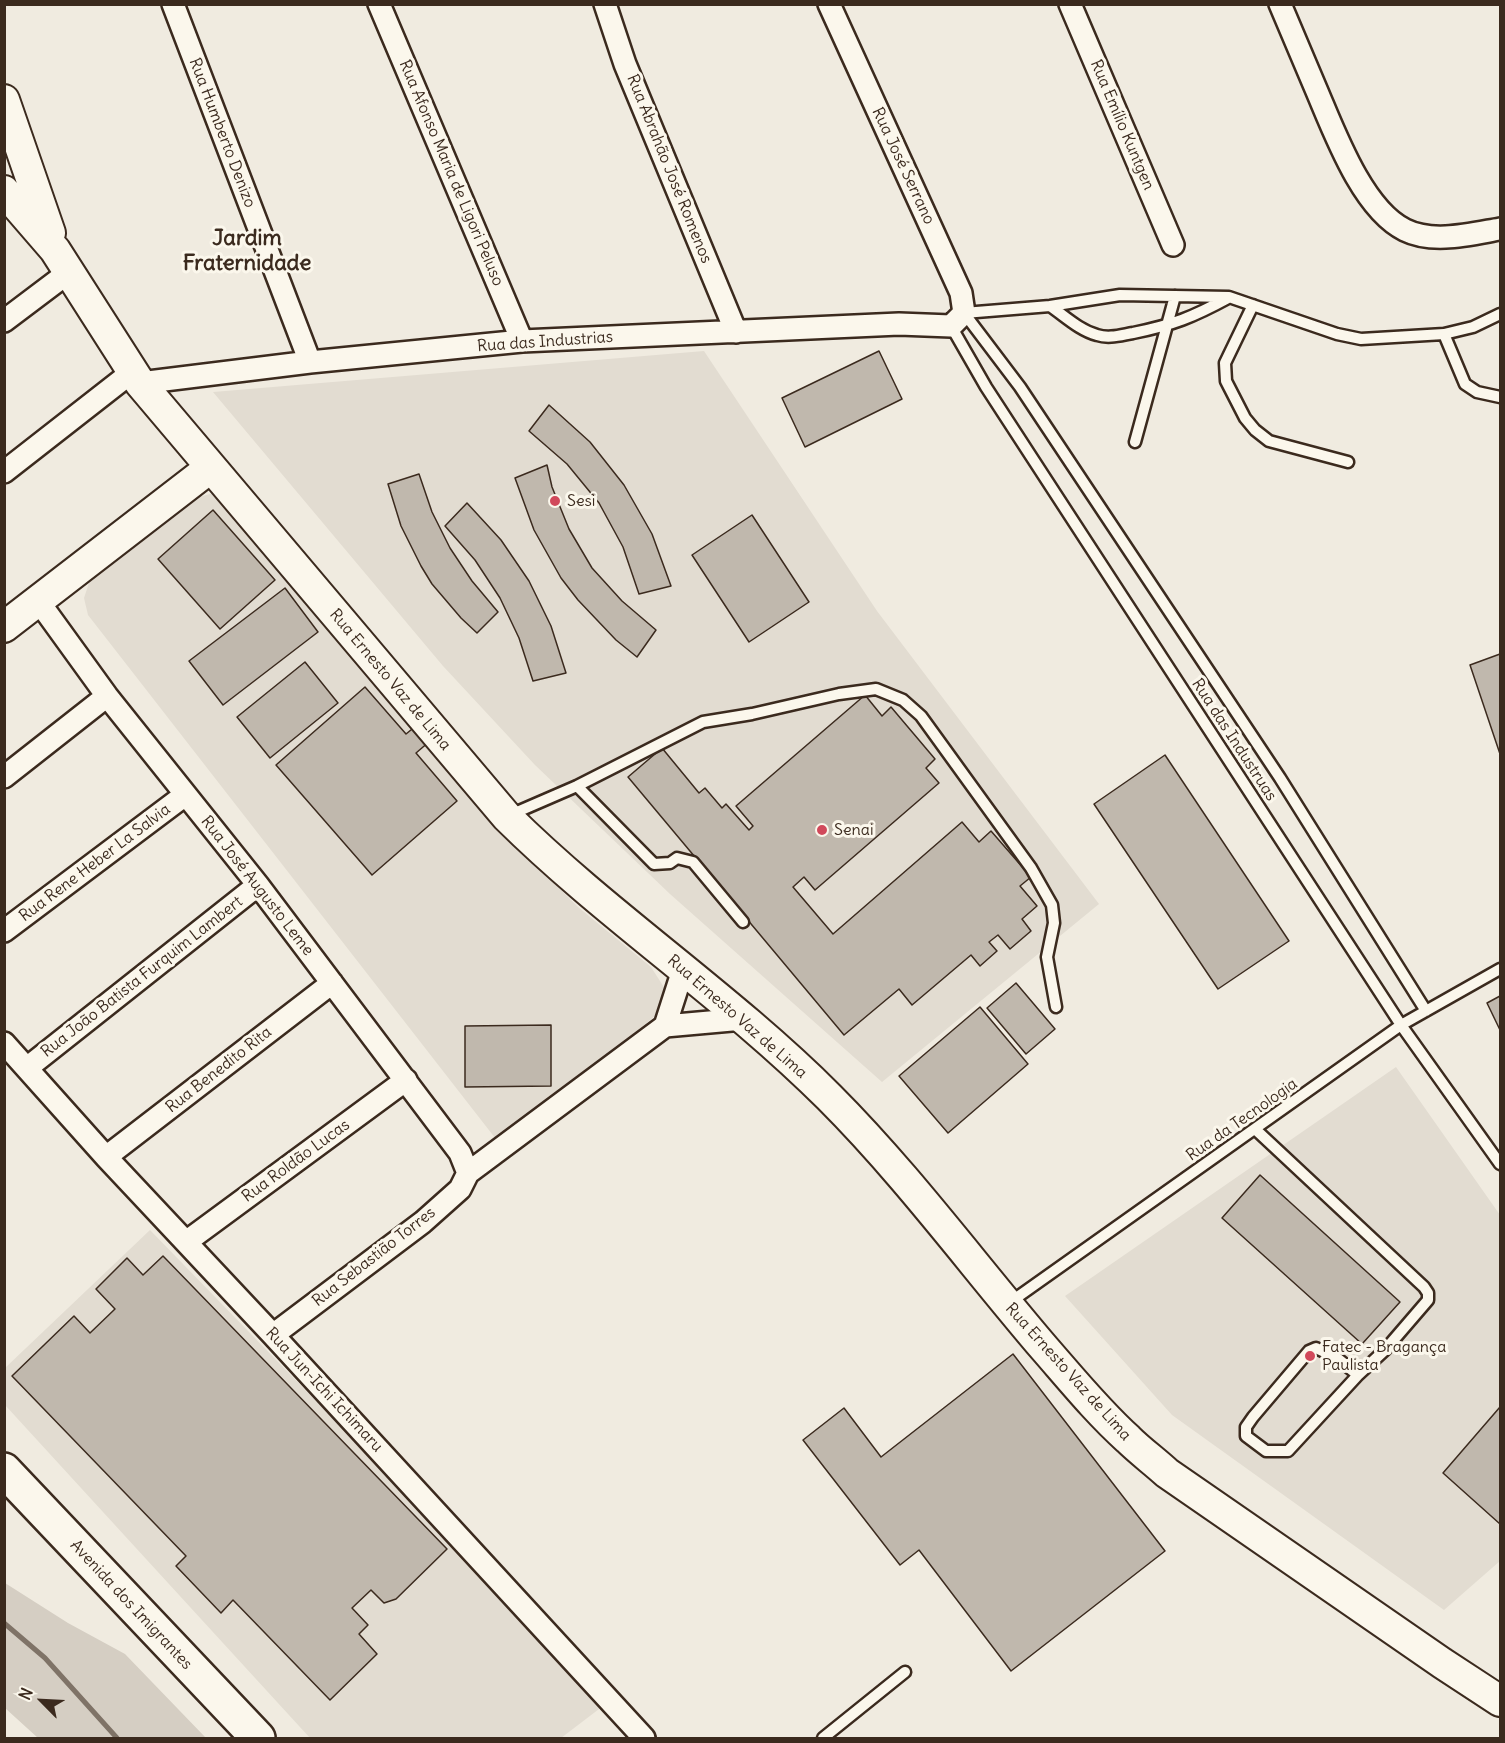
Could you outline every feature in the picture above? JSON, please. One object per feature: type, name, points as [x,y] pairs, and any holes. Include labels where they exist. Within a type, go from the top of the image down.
[{"type":"main road","name":"Avenida dos Imigrantes","points":[[4,1470],[258,1738]]},
{"type":"main road","name":"Avenida dos Imigrantes","points":[[4,1497],[231,1738]]},
{"type":"street","name":"Rua Humberto Denizo","points":[[173,4],[310,362]]},
{"type":"street","name":"Rua Abrahão José Romenos","points":[[604,4],[625,64],[736,332]]},
{"type":"street","name":"Rua José Serrano","points":[[829,4],[961,293],[957,319]]},
{"type":"street","name":"Rua Emílio Kuntgen","points":[[1070,4],[1173,245]]},
{"type":"street","points":[[1281,4],[1343,154],[1371,199],[1386,216],[1406,230],[1432,237],[1500,229]]},
{"type":"street","name":"Rua Afonso Maria de Ligori Peluso","points":[[381,6],[522,341]]},
{"type":"street","points":[[5,104],[62,261]]},
{"type":"street","points":[[4,191],[62,261]]},
{"type":"street","points":[[4,321],[62,261]]},
{"type":"street","name":"Rua Ernesto Vaz de Lima","points":[[62,261],[136,377],[210,468],[507,817],[552,861],[743,1019],[828,1096],[925,1202],[1007,1305],[1081,1391],[1127,1439],[1167,1473],[1500,1701]]},
{"type":"street","name":"Rua das Industrias","points":[[136,377],[522,341],[899,324],[957,319]]},
{"type":"street","points":[[4,472],[136,377]]},
{"type":"street","points":[[4,627],[210,468]]},
{"type":"street","name":"Rua José Augusto Leme","points":[[39,602],[107,696],[258,885],[406,1080],[460,1153],[468,1173]]},
{"type":"street","points":[[4,777],[107,696]]},
{"type":"street","name":"Rua Rene Heber La Salvia","points":[[4,931],[185,795]]},
{"type":"street","name":"Rua João Batista Furquim Lambert","points":[[27,1068],[258,885]]},
{"type":"street","points":[[683,970],[665,1026],[743,1019]]},
{"type":"street","name":"Rua Benedito Rita","points":[[106,1156],[332,983]]},
{"type":"street","name":"Rua Sebastião Torres","points":[[273,1335],[423,1222],[460,1189],[468,1173],[665,1026]]},
{"type":"street","name":"Rua Jun-Ichi Ichimaru","points":[[4,1043],[644,1738]]},
{"type":"street","name":"Rua Roldão Lucas","points":[[186,1242],[406,1080]]},
{"type":"lane","points":[[957,319],[1120,294],[1229,297],[1337,334],[1361,339],[1444,334],[1473,327],[1500,314]]},
{"type":"lane","points":[[1135,442],[1175,296]]},
{"type":"lane","points":[[1050,306],[1082,328],[1098,335],[1112,337],[1167,326],[1198,314],[1229,297]]},
{"type":"lane","points":[[1253,305],[1225,363],[1226,381],[1245,418],[1269,441],[1348,462]]},
{"type":"lane","points":[[957,319],[1020,387],[1280,778],[1426,1011]]},
{"type":"lane","name":"Rua das Industruas","points":[[957,319],[986,387],[1401,1025],[1500,1164]]},
{"type":"lane","points":[[1444,334],[1465,384],[1477,392],[1500,397]]},
{"type":"lane","points":[[507,817],[577,786],[703,722],[752,714],[839,694],[876,689],[903,700],[921,716],[1031,868],[1052,905],[1054,923],[1047,957],[1056,1007]]},
{"type":"lane","points":[[577,786],[654,864],[670,863],[678,858],[693,862],[743,922]]},
{"type":"lane","name":"Rua da Tecnologia","points":[[1007,1305],[1401,1025],[1500,969]]},
{"type":"lane","points":[[1255,1129],[1424,1287],[1428,1293],[1428,1300],[1414,1319],[1358,1375],[1288,1451],[1266,1451],[1246,1436],[1246,1427],[1253,1417],[1309,1351],[1316,1348],[1326,1351],[1358,1375]]},
{"type":"lane","points":[[823,1738],[905,1672]]},
{"type":"shaded area","points":[[704,351],[877,611],[1099,904],[882,1082],[670,894],[535,765],[443,666],[213,392]]},
{"type":"shaded area","points":[[214,493],[430,741],[473,802],[578,907],[651,967],[667,992],[655,1016],[499,1143],[88,615],[84,598],[89,583],[199,497]]},
{"type":"shaded area","name":"Fatec - Bragança Paulista","points":[[1396,1067],[1500,1215],[1500,1561],[1444,1610],[1172,1415],[1065,1296]]},
{"type":"shaded area","points":[[150,1230],[450,1539],[603,1706],[561,1738],[310,1738],[5,1405],[5,1368]]},
{"type":"shaded area","points":[[5,1583],[68,1623],[125,1654],[206,1738],[38,1738],[5,1708]]},
{"type":"building","points":[[879,351],[902,399],[805,447],[782,398]]},
{"type":"building","points":[[549,405],[590,442],[624,485],[652,534],[671,586],[639,594],[623,547],[599,503],[567,464],[529,431]]},
{"type":"building","points":[[547,465],[552,487],[569,529],[592,568],[622,601],[656,630],[637,657],[616,640],[578,600],[561,578],[534,530],[515,478]]},
{"type":"building","points":[[419,474],[432,512],[450,548],[472,581],[498,612],[477,633],[432,584],[401,526],[388,484]]},
{"type":"building","points":[[467,503],[501,540],[529,581],[551,626],[566,673],[533,681],[519,638],[500,598],[475,560],[445,526]]},
{"type":"building","points":[[213,510],[275,580],[220,629],[158,559]]},
{"type":"building","points":[[752,515],[809,602],[749,642],[692,555]]},
{"type":"building","points":[[285,588],[318,632],[223,705],[189,661]]},
{"type":"building","points":[[1500,654],[1500,754],[1470,665]]},
{"type":"building","points":[[305,662],[338,703],[270,758],[237,717]]},
{"type":"building","points":[[365,687],[406,734],[417,725],[430,741],[416,753],[457,801],[372,875],[276,765]]},
{"type":"building","points":[[865,695],[882,716],[891,707],[935,759],[926,768],[939,783],[815,890],[804,877],[793,887],[833,934],[962,822],[979,842],[991,831],[1031,877],[1020,886],[1037,906],[1022,919],[1031,931],[1010,949],[998,935],[989,942],[997,951],[980,966],[971,955],[912,1005],[899,989],[844,1035],[628,777],[662,748],[699,793],[705,788],[722,808],[726,804],[749,830],[753,826],[736,806]]},
{"type":"building","points":[[1165,755],[1289,941],[1218,989],[1094,804]]},
{"type":"building","points":[[1016,983],[1055,1029],[1026,1054],[987,1008]]},
{"type":"building","points":[[1500,996],[1500,1030],[1487,1003]]},
{"type":"building","points":[[980,1007],[1028,1064],[948,1133],[899,1076]]},
{"type":"building","points":[[551,1025],[551,1086],[465,1087],[465,1026]]},
{"type":"building","points":[[1260,1175],[1400,1302],[1362,1344],[1222,1218]]},
{"type":"building","points":[[163,1256],[447,1549],[396,1599],[384,1603],[371,1590],[352,1608],[368,1625],[359,1634],[377,1654],[330,1700],[233,1600],[221,1613],[176,1566],[186,1556],[12,1376],[74,1316],[90,1333],[115,1309],[96,1289],[127,1258],[143,1275]]},
{"type":"building","points":[[1013,1354],[1165,1551],[1011,1671],[919,1550],[900,1565],[803,1440],[844,1408],[881,1457]]},
{"type":"building","points":[[1500,1407],[1500,1524],[1443,1473]]},
{"type":"waterway","points":[[4,1623],[45,1658],[117,1738]]},
{"type":"place","name":"Sesi","points":[[555,501]]},
{"type":"place","name":"Senai","points":[[822,830]]},
{"type":"place","name":"Fatec - Bragança Paulista","points":[[1310,1356]]},
{"type":"district","name":"Jardim Fraternidade","points":[[247,252]]}]
